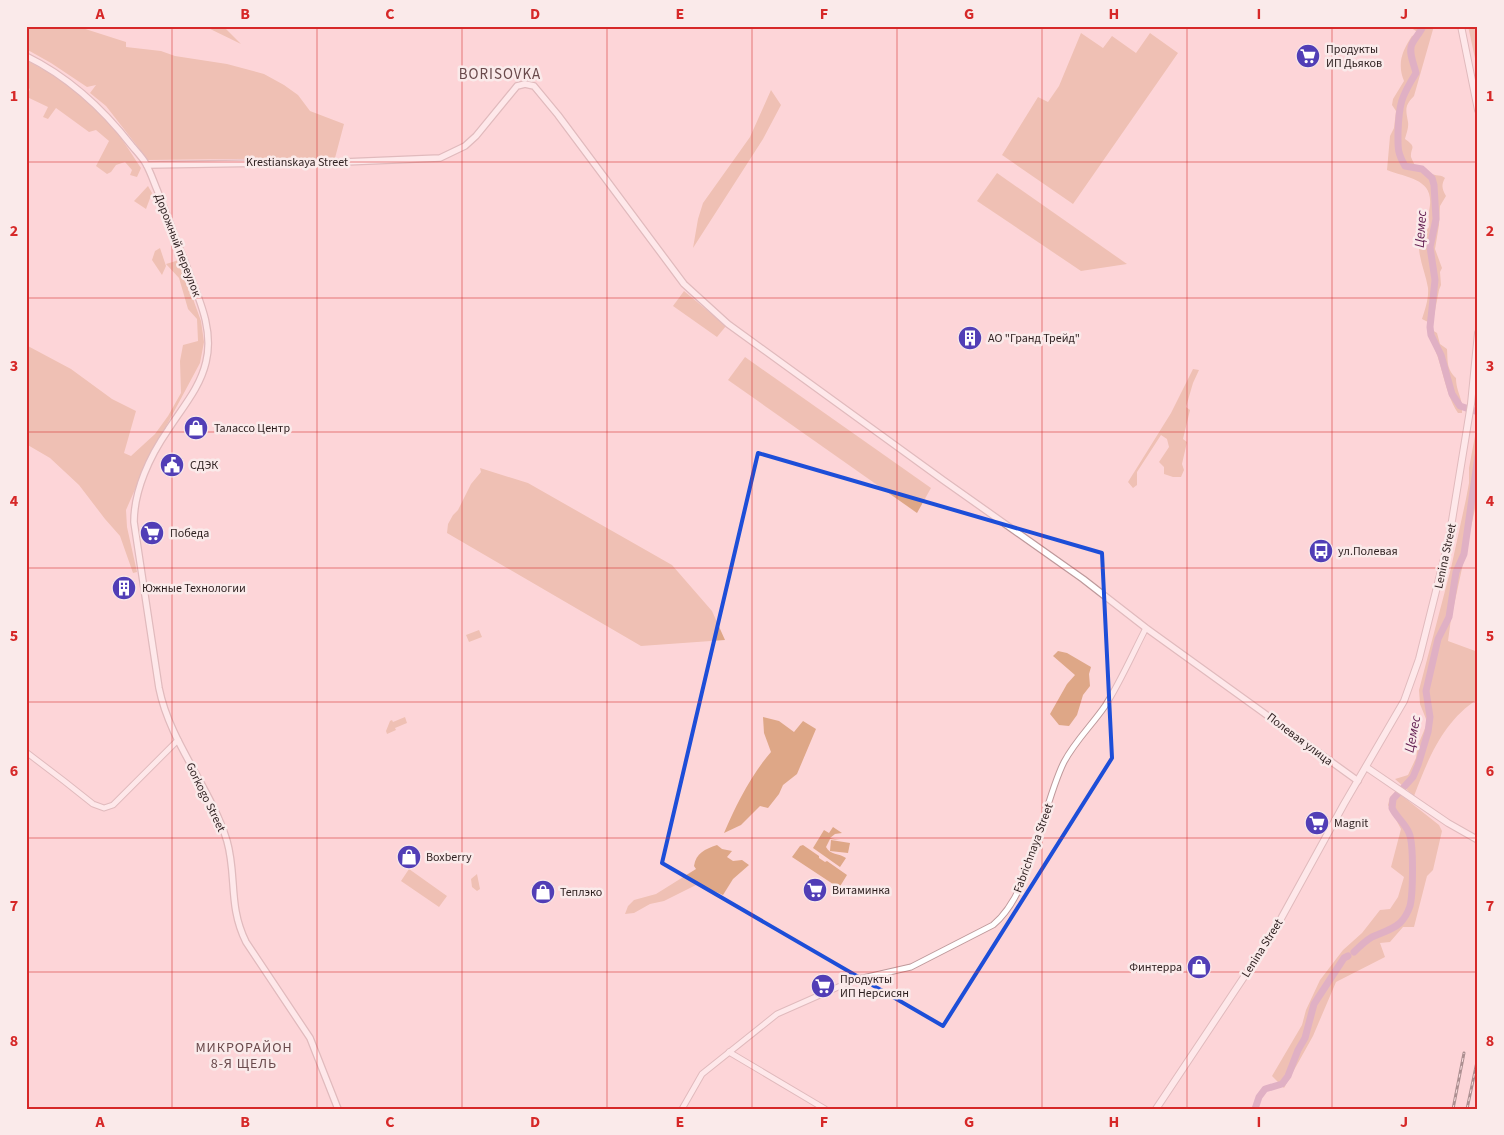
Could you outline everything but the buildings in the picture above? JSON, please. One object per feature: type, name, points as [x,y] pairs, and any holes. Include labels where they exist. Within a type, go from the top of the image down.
[{"type":"main road","points":[[1461,26],[1478,110]]},
{"type":"main road","name":"Дорожный переулок","points":[[26,56],[52,72],[98,106],[147,165],[184,258],[207,325],[207,360],[202,377],[186,405]]},
{"type":"main road","name":"Полевая улица","points":[[447,156],[465,146],[476,136],[517,86],[525,84],[534,86],[684,284],[728,324],[1083,579],[1146,628],[1319,754],[1358,780]]},
{"type":"main road","name":"Krestianskaya Street","points":[[147,165],[352,162],[440,158],[447,156]]},
{"type":"main road","name":"Lenina Street","points":[[1156,1109],[1259,956],[1404,701],[1419,659],[1449,539],[1471,404],[1478,333]]},
{"type":"main road","name":"Gorkogo Street","points":[[186,405],[152,457],[134,509],[134,522],[159,688],[163,705],[178,740],[218,818],[227,842],[235,913],[239,928],[246,942],[310,1038],[338,1109]]},
{"type":"main road","points":[[1366,767],[1397,786],[1448,823],[1478,840]]},
{"type":"street","name":"Fabrichnaya Street","points":[[682,1109],[702,1074],[768,1020],[792,1006],[854,980],[911,967],[993,925],[1002,918],[1010,906],[1027,870],[1063,765],[1073,746],[1105,706],[1146,628]]},
{"type":"street","points":[[26,752],[92,804],[104,808],[113,805],[178,740]]},
{"type":"street","points":[[728,1052],[825,1109]]},
{"type":"highlighted area","points":[[758,453],[1102,553],[1112,758],[943,1026],[662,863]]},
{"type":"shaded area","points":[[26,26],[76,26],[126,42],[126,47],[161,51],[175,56],[227,64],[264,74],[298,95],[310,111],[344,124],[335,158],[148,160],[106,106],[90,93],[96,85],[87,87],[26,49]]},
{"type":"shaded area","points":[[204,26],[223,26],[241,44]]},
{"type":"shaded area","points":[[1408,26],[1434,26],[1414,96],[1407,105],[1408,126],[1405,139],[1412,146],[1411,157],[1416,168],[1427,170],[1432,174],[1445,178],[1442,187],[1446,196],[1440,206],[1435,249],[1442,268],[1440,272],[1441,285],[1433,321],[1428,322],[1422,319],[1428,288],[1419,249],[1427,240],[1423,237],[1429,227],[1429,192],[1425,186],[1412,178],[1387,170],[1390,136],[1394,128],[1396,111],[1392,105],[1393,99],[1404,81],[1401,69],[1402,58],[1412,36],[1417,34],[1416,31]]},
{"type":"shaded area","points":[[1468,26],[1474,26],[1478,45],[1478,62],[1476,63]]},
{"type":"shaded area","points":[[1081,33],[1103,48],[1112,36],[1136,53],[1150,33],[1178,53],[1073,204],[1002,155],[1038,97],[1048,102],[1059,86]]},
{"type":"shaded area","points":[[26,60],[66,84],[102,114],[118,133],[141,168],[137,177],[130,175],[132,170],[125,162],[116,165],[107,174],[96,166],[109,141],[96,130],[89,132],[56,108],[48,119],[43,117],[48,107],[27,97],[30,89],[26,86]]},
{"type":"shaded area","points":[[771,90],[781,105],[763,139],[693,248],[703,203],[750,137]]},
{"type":"shaded area","points":[[997,173],[1127,264],[1081,271],[977,201]]},
{"type":"shaded area","points":[[148,186],[152,193],[146,209],[134,201]]},
{"type":"shaded area","points":[[160,248],[166,266],[162,275],[152,260],[155,251]]},
{"type":"shaded area","points":[[179,260],[201,321],[204,342],[200,363],[147,462],[126,510],[127,527],[137,572],[133,573],[120,536],[79,485],[50,458],[26,444],[26,345],[71,369],[112,399],[136,411],[124,453],[131,456],[155,434],[168,416],[181,393],[180,361],[183,345],[198,341],[197,319],[188,309],[179,278],[166,264]]},
{"type":"shaded area","points":[[684,291],[726,326],[717,337],[673,306]]},
{"type":"shaded area","points":[[1432,330],[1437,333],[1440,344],[1447,349],[1448,364],[1456,378],[1462,413],[1458,413],[1449,395],[1438,357],[1430,339]]},
{"type":"shaded area","points":[[745,357],[931,488],[917,513],[728,380]]},
{"type":"shaded area","points":[[1193,369],[1199,370],[1186,407],[1190,410],[1183,439],[1187,442],[1182,464],[1184,470],[1181,477],[1164,474],[1164,467],[1159,462],[1169,447],[1167,439],[1161,435],[1137,472],[1137,485],[1133,488],[1128,482],[1171,413]]},
{"type":"shaded area","points":[[1478,420],[1478,495],[1448,641],[1478,652],[1478,699],[1455,718],[1438,742],[1414,796],[1395,779],[1408,775],[1416,758],[1418,745],[1426,726],[1426,719],[1420,704],[1419,690],[1451,568],[1469,483],[1469,468]]},
{"type":"shaded area","points":[[480,468],[528,483],[672,565],[712,611],[725,640],[641,646],[447,533],[448,524],[458,510],[471,484],[481,472]]},
{"type":"shaded area","points":[[479,630],[482,637],[469,642],[466,635]]},
{"type":"shaded area","points":[[1058,651],[1067,653],[1091,667],[1089,674],[1090,686],[1083,695],[1077,715],[1069,726],[1059,725],[1050,714],[1067,684],[1075,675],[1053,656]]},
{"type":"shaded area","points":[[405,717],[407,723],[387,734],[386,731],[390,721],[392,720],[393,722]]},
{"type":"shaded area","points":[[763,717],[779,721],[794,732],[803,721],[816,729],[797,774],[783,785],[779,794],[768,808],[760,806],[741,825],[724,833],[744,791],[771,752],[764,733]]},
{"type":"shaded area","points":[[1396,791],[1439,825],[1442,831],[1433,870],[1427,876],[1414,927],[1403,927],[1390,942],[1380,943],[1385,957],[1336,982],[1313,1036],[1284,1088],[1272,1076],[1302,1025],[1306,1010],[1320,980],[1343,950],[1362,933],[1380,910],[1390,909],[1398,897],[1404,877],[1391,867],[1401,829],[1388,805],[1390,797]]},
{"type":"shaded area","points":[[833,827],[842,833],[835,834],[830,838],[840,840],[830,839],[826,847],[828,850],[846,858],[840,867],[813,848],[824,830],[829,833]]},
{"type":"shaded area","points":[[831,840],[850,843],[848,853],[830,851]]},
{"type":"shaded area","points":[[717,845],[722,849],[732,851],[727,857],[733,861],[742,860],[749,865],[733,879],[723,895],[698,884],[664,901],[650,904],[634,913],[625,914],[628,906],[634,900],[656,894],[696,869],[694,866],[699,855]]},
{"type":"shaded area","points":[[803,845],[819,856],[819,858],[825,862],[827,861],[847,875],[839,888],[792,857],[800,846]]},
{"type":"shaded area","points":[[409,869],[447,896],[439,907],[401,881]]},
{"type":"shaded area","points":[[477,874],[480,889],[477,891],[472,887],[471,879]]},
{"type":"waterway","name":"Цемес","points":[[1423,26],[1411,47],[1416,73],[1407,88],[1400,107],[1398,150],[1405,166],[1422,169],[1432,178],[1436,219],[1430,247],[1435,280],[1430,327],[1431,335],[1441,355],[1452,394],[1460,406],[1478,412]]},
{"type":"waterway","name":"Цемес","points":[[1354,952],[1372,937],[1400,923],[1410,906],[1413,869],[1411,839],[1407,829],[1392,808],[1393,799],[1413,777],[1428,732],[1430,717],[1426,691],[1438,639],[1449,617],[1456,572],[1464,554],[1478,456]]},
{"type":"waterway","name":"Цемес","points":[[1255,1109],[1259,1097],[1265,1089],[1282,1084],[1288,1076],[1305,1038],[1314,1004],[1344,958],[1348,956]]},
{"type":"railway","points":[[1453,1109],[1464,1053]]},
{"type":"railway","points":[[1467,1109],[1478,1057]]},
{"type":"place","name":"Продукты ИП Дьяков","points":[[1308,56]]},
{"type":"place","name":"АО \"Гранд Трейд\"","points":[[970,338]]},
{"type":"place","name":"Талассо Центр","points":[[196,428]]},
{"type":"place","name":"СДЭК","points":[[172,465]]},
{"type":"place","name":"Победа","points":[[152,533]]},
{"type":"place","name":"ул.Полевая","points":[[1321,551]]},
{"type":"place","name":"Южные Технологии","points":[[124,588]]},
{"type":"place","name":"Magnit","points":[[1317,823]]},
{"type":"place","name":"Boxberry","points":[[409,857]]},
{"type":"place","name":"Витаминка","points":[[815,890]]},
{"type":"place","name":"Теплэко","points":[[543,892]]},
{"type":"place","name":"Финтерра","points":[[1199,967]]},
{"type":"place","name":"Продукты ИП Нерсисян","points":[[823,986]]},
{"type":"district","name":"BORISOVKA","points":[[500,74]]},
{"type":"district","name":"МИКРОРАЙОН 8-Я ЩЕЛЬ","points":[[244,1056]]}]
